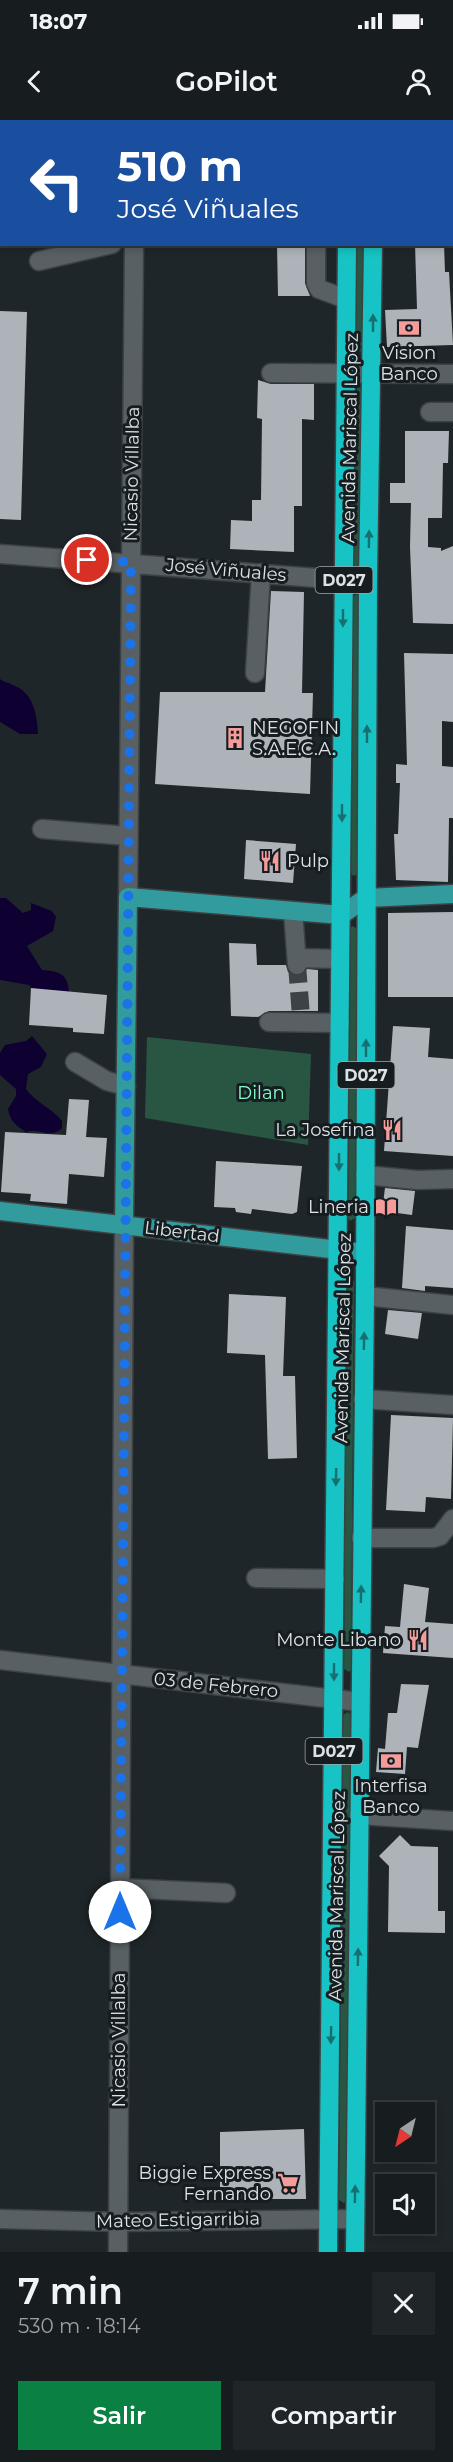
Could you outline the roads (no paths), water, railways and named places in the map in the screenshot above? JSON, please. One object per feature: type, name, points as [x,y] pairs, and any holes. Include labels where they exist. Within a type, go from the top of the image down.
[{"type":"highway","name":"Avenida Mariscal López","points":[[328,2252],[347,246]]},
{"type":"highway","name":"Avenida Mariscal López","points":[[355,2252],[365,1296],[364,899],[373,246]]},
{"type":"main road","points":[[128,897],[341,915],[364,899],[453,894]]},
{"type":"main road","name":"Nicasio Villalba","points":[[124,1226],[128,897]]},
{"type":"main road","name":"Libertad","points":[[0,1211],[365,1253]]},
{"type":"street","points":[[39,261],[103,246]]},
{"type":"street","name":"Nicasio Villalba","points":[[128,897],[134,246]]},
{"type":"street","points":[[316,246],[316,283],[319,289],[346,299]]},
{"type":"street","points":[[271,373],[453,374]]},
{"type":"street","points":[[430,412],[453,412]]},
{"type":"street","name":"José Viñuales","points":[[0,554],[131,562],[344,580]]},
{"type":"street","points":[[255,673],[261,573]]},
{"type":"street","points":[[42,830],[128,836]]},
{"type":"street","points":[[293,911],[297,962],[340,959]]},
{"type":"street","points":[[269,1022],[301,1019],[340,1023]]},
{"type":"street","points":[[75,1062],[107,1081],[126,1086]]},
{"type":"street","points":[[365,1174],[417,1180],[453,1179]]},
{"type":"street","name":"Nicasio Villalba","points":[[118,2252],[124,1226]]},
{"type":"street","points":[[365,1296],[453,1305]]},
{"type":"street","points":[[363,1399],[453,1405]]},
{"type":"street","points":[[361,1538],[433,1538],[440,1536],[453,1519]]},
{"type":"street","points":[[256,1578],[335,1579]]},
{"type":"street","name":"03 de Febrero","points":[[0,1660],[360,1702]]},
{"type":"street","points":[[359,1815],[453,1821]]},
{"type":"street","points":[[120,1888],[226,1893]]},
{"type":"street","name":"Mateo Estigarribia","points":[[0,2219],[118,2222],[355,2219]]},
{"type":"tunnel","points":[[297,965],[301,1016]]},
{"type":"place","name":"Vision Banco","points":[[409,328]]},
{"type":"place","name":"NEGOFIN S.A.E.C.A.","points":[[235,738]]},
{"type":"place","name":"Pulp","points":[[270,861]]},
{"type":"place","name":"La Josefina","points":[[392,1130]]},
{"type":"place","name":"Lineria","points":[[386,1207]]},
{"type":"place","name":"Monte Libano","points":[[418,1640]]},
{"type":"place","name":"Interfisa Banco","points":[[391,1761]]},
{"type":"place","name":"Biggie Express Fernando","points":[[288,2183]]},
{"type":"park label","name":"Dilan","points":[[261,1093]]}]
